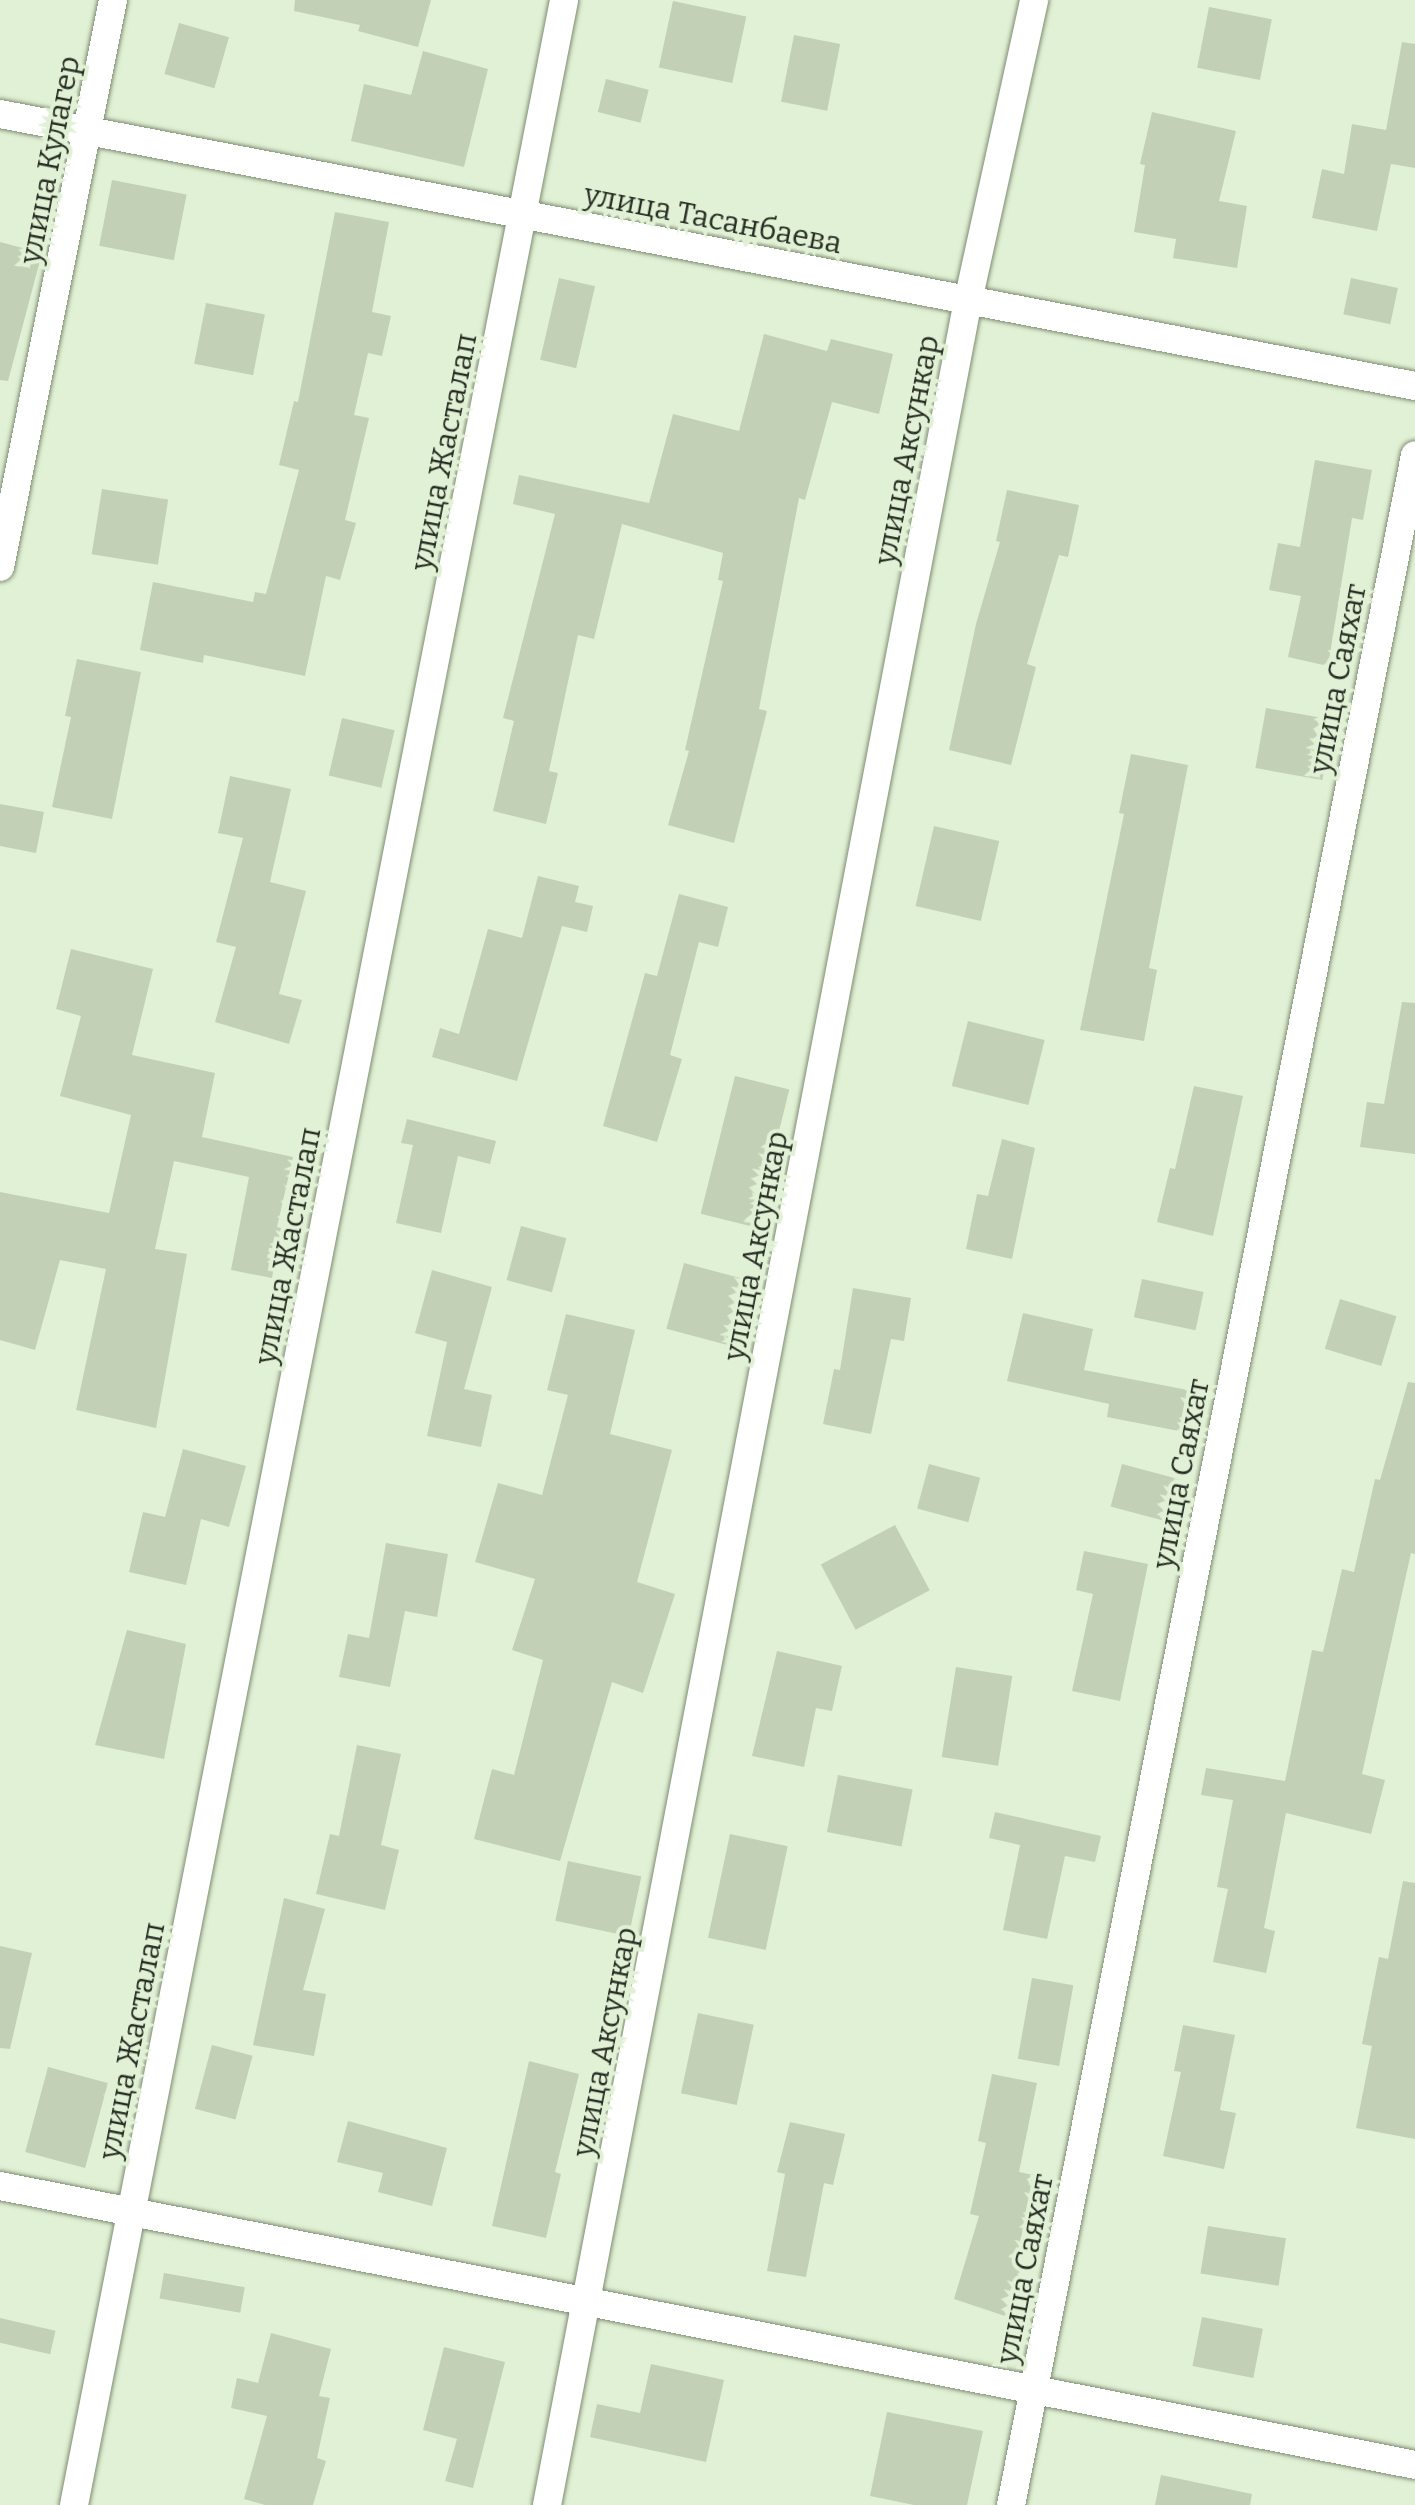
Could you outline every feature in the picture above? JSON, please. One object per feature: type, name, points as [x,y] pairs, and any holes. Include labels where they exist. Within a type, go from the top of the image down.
[{"type":"street","name":"улица Кулагер","points":[[0,567],[114,0]]},
{"type":"street","name":"улица Жасталап","points":[[74,2505],[564,0]]},
{"type":"street","name":"улица Аксункар","points":[[547,2505],[968,301],[1034,0]]},
{"type":"street","name":"улица Тасанбаева","points":[[0,114],[1415,386]]},
{"type":"street","name":"улица Саяхат","points":[[1011,2505],[1415,456]]},
{"type":"street","points":[[0,2186],[1415,2465]]},
{"type":"building","points":[[295,0],[431,0],[418,47],[358,31],[360,25],[294,11]]},
{"type":"building","points":[[673,1],[746,17],[732,83],[659,68]]},
{"type":"building","points":[[1209,7],[1272,19],[1260,80],[1197,68]]},
{"type":"building","points":[[179,23],[229,37],[214,88],[164,74]]},
{"type":"building","points":[[794,35],[840,44],[827,111],[781,102]]},
{"type":"building","points":[[1402,42],[1415,44],[1415,168],[1391,164],[1377,231],[1312,218],[1322,169],[1344,174],[1352,124],[1386,130]]},
{"type":"building","points":[[423,51],[488,69],[464,167],[351,141],[364,84],[411,95]]},
{"type":"building","points":[[606,79],[649,90],[640,123],[598,112]]},
{"type":"building","points":[[1152,112],[1236,131],[1219,201],[1247,206],[1237,268],[1173,258],[1176,239],[1134,232],[1145,165],[1140,164]]},
{"type":"building","points":[[112,180],[187,195],[174,260],[99,246]]},
{"type":"building","points":[[335,212],[389,222],[372,312],[391,316],[382,356],[368,353],[354,415],[369,418],[345,520],[356,523],[340,580],[326,576],[305,676],[204,655],[203,663],[140,650],[153,582],[253,602],[255,592],[266,594],[299,470],[279,465],[294,401],[298,402]]},
{"type":"building","points":[[0,242],[42,253],[8,381],[0,380]]},
{"type":"building","points":[[559,278],[595,286],[576,368],[540,360]]},
{"type":"building","points":[[1351,278],[1398,288],[1390,324],[1343,314]]},
{"type":"building","points":[[206,303],[265,314],[253,375],[194,364]]},
{"type":"building","points":[[764,334],[827,351],[831,339],[893,354],[879,414],[832,402],[805,500],[799,498],[759,709],[767,711],[734,843],[668,825],[689,751],[685,750],[723,581],[718,580],[723,553],[622,524],[594,639],[578,635],[549,771],[558,773],[546,824],[493,811],[514,721],[503,718],[555,514],[513,504],[519,475],[649,503],[673,414],[739,431]]},
{"type":"building","points":[[1315,460],[1372,470],[1363,520],[1352,518],[1328,666],[1288,657],[1301,596],[1269,590],[1278,543],[1300,547]]},
{"type":"building","points":[[102,489],[168,499],[158,565],[92,554]]},
{"type":"building","points":[[1007,490],[1079,505],[1068,557],[1059,555],[1027,664],[1036,667],[1011,765],[949,750],[976,624],[1000,542],[996,541]]},
{"type":"building","points":[[77,659],[141,672],[112,819],[52,807],[71,717],[65,716]]},
{"type":"building","points":[[1266,708],[1333,720],[1322,780],[1255,768]]},
{"type":"building","points":[[342,718],[395,730],[381,788],[329,775]]},
{"type":"building","points":[[1131,754],[1188,765],[1149,968],[1157,970],[1144,1041],[1080,1030],[1124,814],[1119,813]]},
{"type":"building","points":[[230,776],[291,789],[270,882],[306,891],[279,994],[302,1000],[289,1044],[215,1022],[236,947],[216,942],[243,838],[218,833]]},
{"type":"building","points":[[0,804],[44,812],[36,853],[0,846]]},
{"type":"building","points":[[934,826],[999,841],[981,921],[916,906]]},
{"type":"building","points":[[538,876],[579,886],[575,902],[593,906],[587,932],[562,926],[517,1081],[432,1057],[440,1028],[459,1034],[488,929],[522,938]]},
{"type":"building","points":[[679,894],[728,907],[718,947],[699,942],[670,1055],[682,1059],[657,1142],[603,1126],[645,973],[657,976]]},
{"type":"building","points":[[71,949],[153,969],[132,1055],[215,1073],[202,1137],[293,1157],[277,1227],[281,1228],[272,1278],[231,1270],[249,1177],[174,1161],[155,1249],[187,1254],[156,1428],[76,1410],[106,1269],[60,1260],[35,1350],[0,1340],[0,1192],[109,1213],[131,1115],[60,1096],[81,1016],[56,1009]]},
{"type":"building","points":[[1402,1002],[1415,1003],[1415,1154],[1360,1147],[1367,1102],[1384,1104]]},
{"type":"building","points":[[968,1021],[1045,1040],[1028,1105],[952,1086]]},
{"type":"building","points":[[735,1076],[789,1090],[755,1227],[701,1214]]},
{"type":"building","points":[[1194,1086],[1243,1096],[1213,1236],[1157,1222],[1170,1168],[1175,1169]]},
{"type":"building","points":[[407,1119],[496,1141],[490,1164],[458,1156],[441,1233],[396,1223],[413,1145],[401,1143]]},
{"type":"building","points":[[1002,1139],[1035,1148],[1012,1259],[966,1249],[977,1194],[988,1196]]},
{"type":"building","points":[[521,1226],[566,1238],[552,1292],[507,1280]]},
{"type":"building","points":[[684,1263],[751,1281],[733,1347],[666,1329]]},
{"type":"building","points":[[432,1270],[492,1287],[464,1389],[492,1395],[481,1447],[427,1436],[447,1342],[415,1333]]},
{"type":"building","points":[[1142,1279],[1204,1292],[1196,1330],[1134,1317]]},
{"type":"building","points":[[853,1288],[911,1298],[904,1341],[891,1339],[871,1434],[823,1424],[834,1369],[840,1370]]},
{"type":"building","points":[[1340,1299],[1396,1316],[1381,1366],[1325,1349]]},
{"type":"building","points":[[1023,1313],[1093,1329],[1084,1370],[1198,1392],[1189,1433],[1107,1417],[1109,1404],[1007,1381]]},
{"type":"building","points":[[566,1314],[635,1330],[610,1434],[672,1450],[637,1582],[675,1594],[643,1693],[612,1682],[560,1861],[474,1839],[492,1769],[514,1775],[543,1660],[512,1650],[535,1579],[475,1562],[498,1483],[542,1495],[568,1395],[547,1390]]},
{"type":"building","points":[[1408,1382],[1415,1383],[1415,1554],[1411,1553],[1362,1774],[1385,1780],[1371,1834],[1286,1813],[1264,1928],[1275,1931],[1266,1973],[1213,1962],[1228,1889],[1217,1887],[1233,1800],[1201,1795],[1206,1768],[1285,1781],[1312,1650],[1323,1652],[1342,1569],[1354,1572],[1375,1479],[1380,1480]]},
{"type":"building","points":[[183,1449],[246,1466],[229,1527],[201,1519],[186,1585],[129,1572],[143,1512],[165,1517]]},
{"type":"building","points":[[929,1464],[980,1478],[968,1522],[917,1508]]},
{"type":"building","points":[[1122,1464],[1180,1480],[1169,1522],[1111,1507]]},
{"type":"building","points":[[895,1525],[930,1590],[856,1630],[821,1564]]},
{"type":"building","points":[[386,1543],[448,1554],[437,1617],[405,1611],[390,1687],[339,1677],[348,1634],[369,1638]]},
{"type":"building","points":[[1084,1551],[1148,1564],[1120,1701],[1072,1691],[1093,1594],[1076,1590]]},
{"type":"building","points":[[127,1630],[186,1644],[164,1759],[95,1745]]},
{"type":"building","points":[[777,1651],[842,1666],[832,1711],[816,1708],[804,1767],[752,1756]]},
{"type":"building","points":[[956,1667],[1012,1676],[998,1766],[942,1757]]},
{"type":"building","points":[[357,1745],[401,1754],[381,1845],[399,1850],[385,1910],[316,1894],[330,1834],[339,1836]]},
{"type":"building","points":[[838,1775],[913,1790],[902,1846],[827,1832]]},
{"type":"building","points":[[995,1812],[1101,1836],[1095,1862],[1065,1856],[1047,1939],[1003,1930],[1020,1845],[989,1838]]},
{"type":"building","points":[[730,1834],[788,1846],[766,1950],[708,1938]]},
{"type":"building","points":[[568,1861],[641,1877],[629,1936],[555,1921]]},
{"type":"building","points":[[1403,1881],[1415,1883],[1415,2139],[1356,2128],[1372,2046],[1362,2044],[1379,1957],[1388,1959]]},
{"type":"building","points":[[284,1898],[325,1909],[303,1990],[326,1994],[314,2056],[253,2045]]},
{"type":"building","points":[[0,1946],[32,1953],[10,2049],[0,2048]]},
{"type":"building","points":[[1032,1978],[1073,1985],[1059,2066],[1018,2059]]},
{"type":"building","points":[[698,2013],[754,2025],[737,2105],[681,2093]]},
{"type":"building","points":[[1183,2025],[1235,2035],[1220,2110],[1236,2113],[1224,2169],[1163,2156],[1181,2072],[1174,2071]]},
{"type":"building","points":[[212,2045],[253,2056],[235,2120],[195,2109]]},
{"type":"building","points":[[529,2061],[579,2074],[555,2172],[561,2174],[546,2238],[492,2226]]},
{"type":"building","points":[[48,2067],[108,2083],[85,2168],[25,2152]]},
{"type":"building","points":[[992,2074],[1037,2083],[1019,2172],[1034,2175],[1016,2262],[1022,2264],[1005,2316],[954,2299],[979,2216],[970,2214],[986,2143],[978,2141]]},
{"type":"building","points":[[348,2121],[447,2148],[432,2206],[378,2192],[383,2173],[337,2162]]},
{"type":"building","points":[[790,2122],[845,2134],[833,2185],[824,2183],[806,2277],[767,2271],[785,2174],[777,2172]]},
{"type":"building","points":[[1208,2226],[1286,2238],[1279,2286],[1200,2273]]},
{"type":"building","points":[[164,2273],[245,2287],[240,2313],[159,2299]]},
{"type":"building","points":[[1202,2317],[1263,2329],[1253,2378],[1192,2366]]},
{"type":"building","points":[[0,2318],[56,2331],[50,2354],[0,2343]]},
{"type":"building","points":[[271,2333],[331,2349],[319,2396],[330,2398],[317,2458],[326,2461],[313,2505],[265,2505],[244,2499],[267,2416],[231,2408],[237,2378],[258,2383]]},
{"type":"building","points":[[444,2347],[505,2362],[473,2488],[445,2481],[457,2439],[423,2430]]},
{"type":"building","points":[[651,2364],[724,2380],[706,2462],[590,2437],[597,2404],[640,2413]]},
{"type":"building","points":[[887,2412],[983,2431],[967,2505],[914,2505],[870,2496]]},
{"type":"building","points":[[1161,2475],[1252,2494],[1250,2505],[1155,2505]]}]
